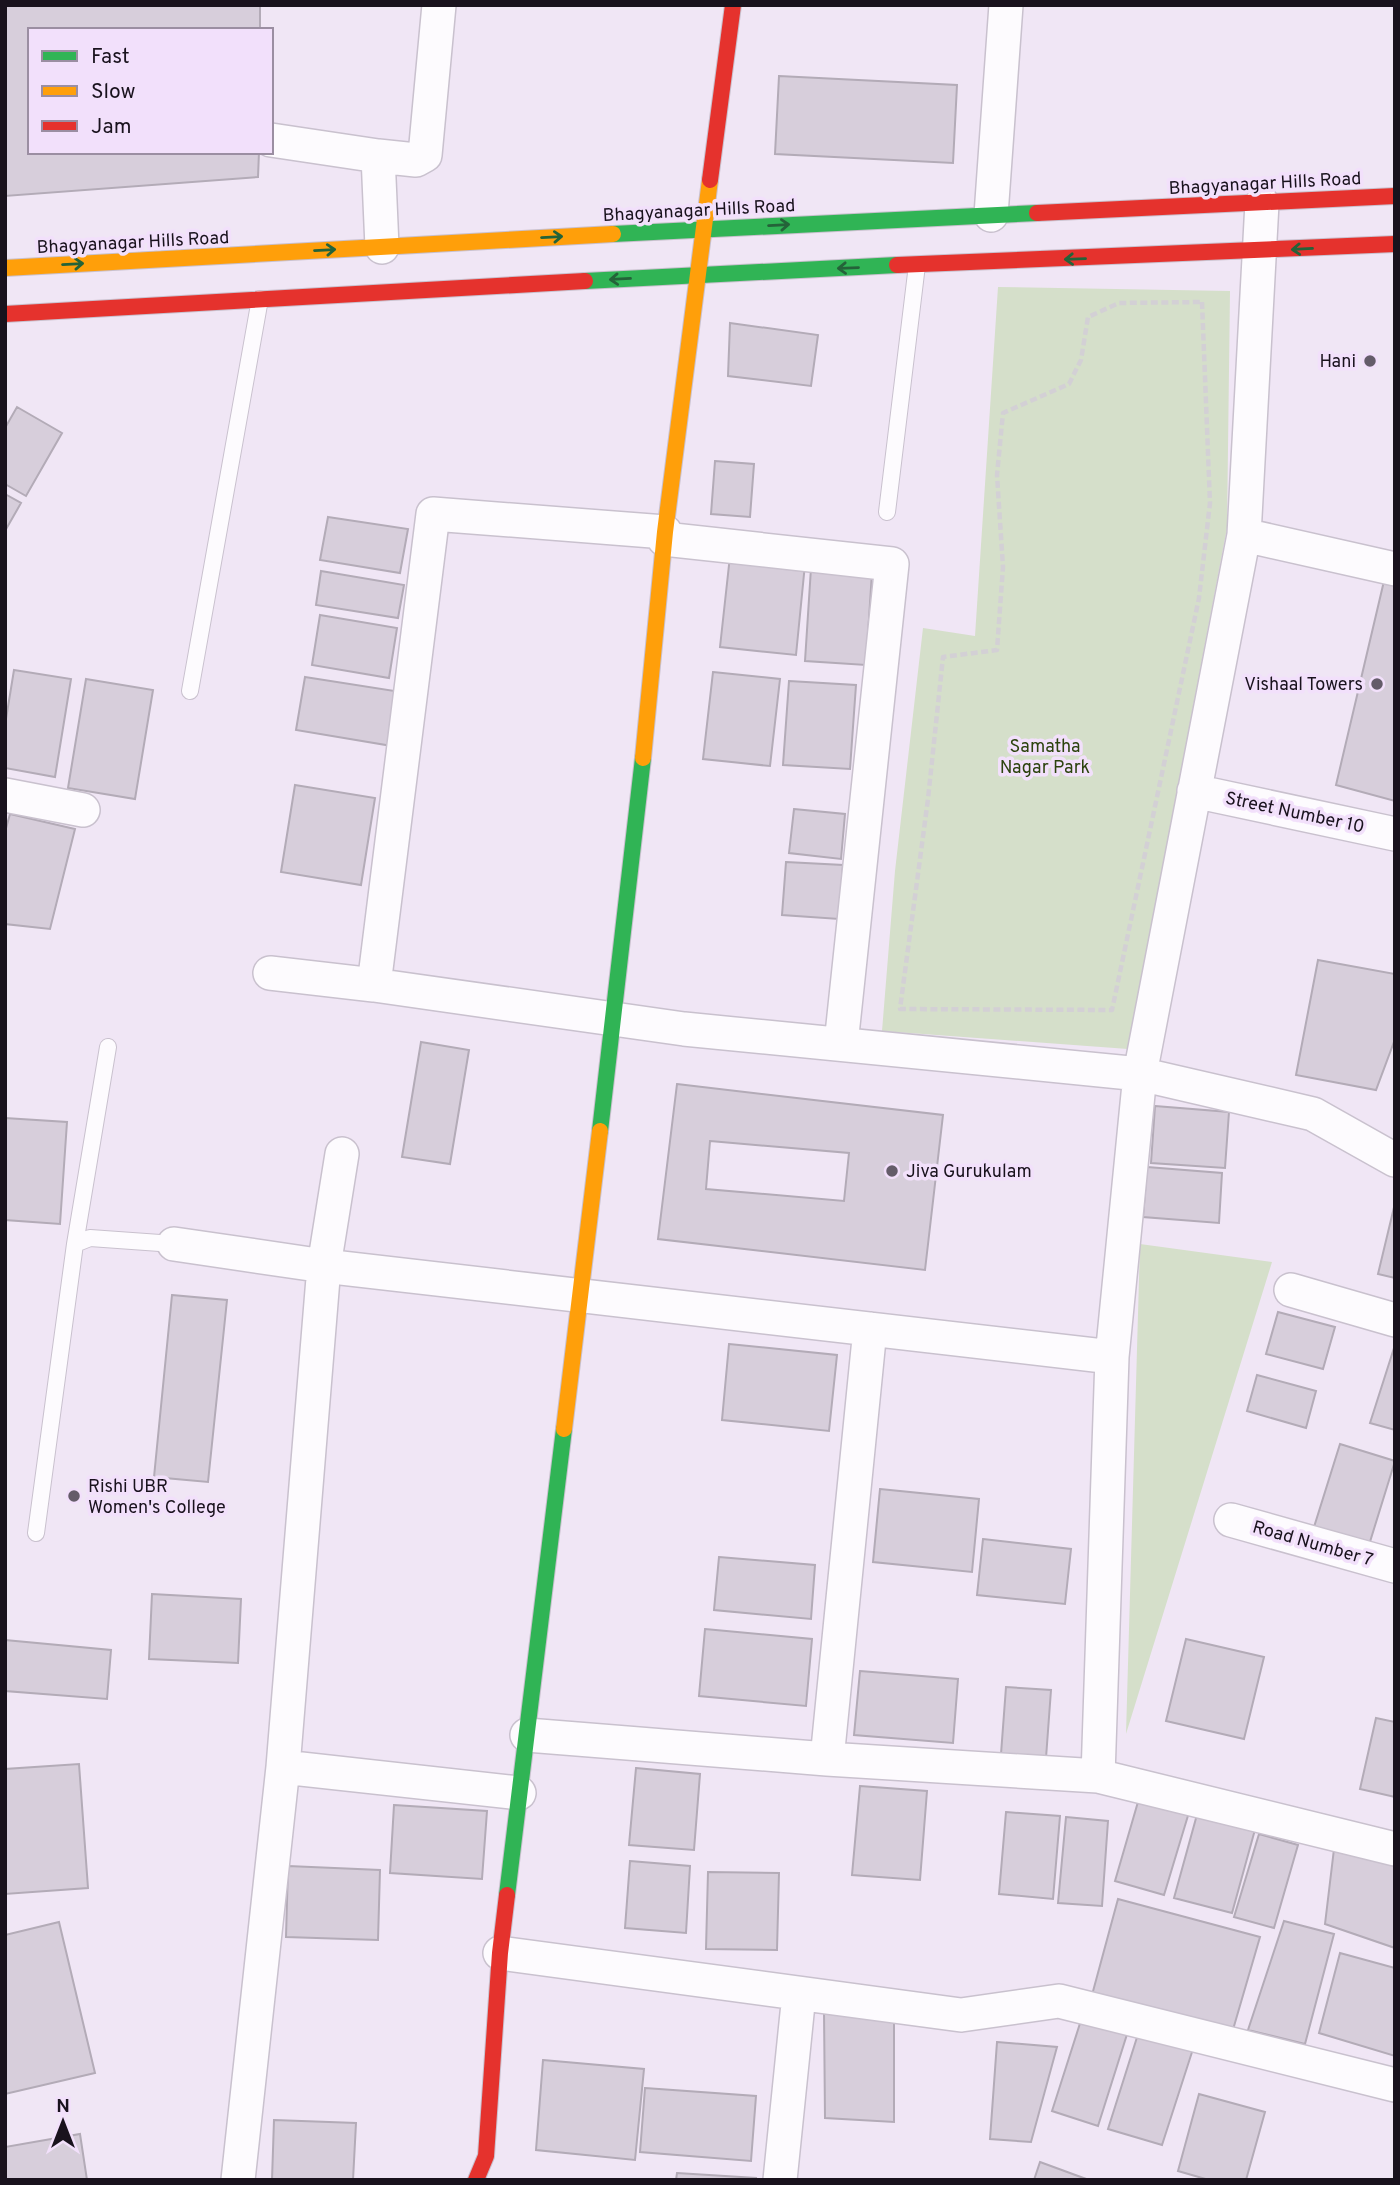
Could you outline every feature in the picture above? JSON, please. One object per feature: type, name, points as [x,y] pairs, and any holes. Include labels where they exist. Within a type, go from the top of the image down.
[{"type":"main road","points":[[476,2180],[486,2156],[500,1953],[635,843],[664,536],[733,5]]},
{"type":"main road","name":"Bhagyanagar Hills Road","points":[[5,268],[276,259],[382,247],[991,215],[1262,203],[1337,205],[1395,196]]},
{"type":"main road","points":[[5,314],[260,299],[277,292],[1260,251],[1339,241],[1395,244]]},
{"type":"main road","points":[[486,2156],[494,2180]]},
{"type":"street","points":[[273,140],[416,160],[425,155],[439,5]]},
{"type":"street","points":[[991,215],[1006,5]]},
{"type":"street","points":[[378,156],[382,247]]},
{"type":"street","points":[[1098,1776],[1112,1357],[1140,1074],[1244,535],[1262,203]]},
{"type":"street","points":[[374,985],[433,514],[664,536],[892,565],[841,1044]]},
{"type":"street","points":[[1244,535],[1395,569]]},
{"type":"street","name":"Street Number 10","points":[[1194,791],[1395,834]]},
{"type":"street","points":[[5,795],[83,810]]},
{"type":"street","points":[[270,973],[374,985],[613,1020],[1140,1074],[1312,1114],[1395,1160]]},
{"type":"street","points":[[238,2180],[283,1767],[324,1266],[342,1154]]},
{"type":"street","points":[[174,1244],[324,1266],[1112,1357]]},
{"type":"street","points":[[1292,1290],[1395,1320]]},
{"type":"street","points":[[827,1759],[870,1329]]},
{"type":"street","name":"Road Number 7","points":[[1231,1520],[1395,1566]]},
{"type":"street","points":[[527,1735],[827,1759],[1098,1776],[1395,1849]]},
{"type":"street","points":[[283,1767],[519,1793]]},
{"type":"street","points":[[500,1953],[961,2015],[1059,2001],[1395,2085]]},
{"type":"street","points":[[780,2180],[799,1994]]},
{"type":"lane","points":[[887,512],[917,265]]},
{"type":"lane","points":[[190,691],[260,299]]},
{"type":"lane","points":[[36,1533],[75,1244],[108,1047]]},
{"type":"lane","points":[[75,1244],[90,1238],[174,1244]]},
{"type":"path","points":[[1202,302],[1202,326],[1210,503],[1199,598],[1112,1010],[900,1009],[928,799],[943,657],[997,650],[1003,567],[997,475],[1003,413],[1069,384],[1081,360],[1088,317],[1119,303],[1202,302]]},
{"type":"green space","name":"Samatha Nagar Park","points":[[998,287],[1230,291],[1227,528],[1128,1049],[882,1031],[895,871],[923,628],[975,636]]},
{"type":"green space","points":[[1140,1244],[1272,1262],[1126,1734]]},
{"type":"building","points":[[5,5],[260,5],[260,28],[28,28],[28,154],[259,154],[258,177],[5,196]]},
{"type":"building","points":[[779,76],[957,85],[953,163],[775,154]]},
{"type":"building","points":[[730,323],[818,335],[811,386],[728,376]]},
{"type":"building","points":[[17,407],[62,433],[26,496],[5,484],[5,428]]},
{"type":"building","points":[[715,461],[754,464],[750,517],[711,514]]},
{"type":"building","points":[[5,494],[21,503],[5,531]]},
{"type":"building","points":[[328,517],[408,529],[400,573],[320,560]]},
{"type":"building","points":[[730,556],[805,564],[796,655],[720,647]]},
{"type":"building","points":[[811,568],[872,572],[866,665],[805,661]]},
{"type":"building","points":[[321,571],[404,585],[398,618],[316,605]]},
{"type":"building","name":"Vishaal Towers","points":[[1384,581],[1395,583],[1395,801],[1336,785]]},
{"type":"building","points":[[320,615],[397,628],[389,678],[312,665]]},
{"type":"building","points":[[14,670],[71,679],[55,777],[5,768],[5,725]]},
{"type":"building","points":[[713,672],[780,679],[770,766],[703,759]]},
{"type":"building","points":[[305,677],[401,692],[392,746],[296,730]]},
{"type":"building","points":[[86,679],[153,690],[135,799],[68,788]]},
{"type":"building","points":[[789,681],[856,685],[850,769],[783,765]]},
{"type":"building","points":[[295,785],[375,798],[361,885],[281,872]]},
{"type":"building","points":[[794,809],[845,814],[841,859],[789,853]]},
{"type":"building","points":[[10,814],[75,829],[50,929],[5,924],[5,832]]},
{"type":"building","points":[[786,862],[843,865],[839,919],[782,915]]},
{"type":"building","points":[[1318,960],[1395,974],[1395,1039],[1376,1090],[1296,1075]]},
{"type":"building","points":[[421,1042],[469,1050],[450,1164],[402,1157]]},
{"type":"building","name":"Jiva Gurukulam","points":[[677,1084],[943,1115],[925,1270],[658,1239]],"holes":[[[710,1141],[849,1153],[844,1201],[706,1189]]]},
{"type":"building","points":[[1155,1106],[1229,1112],[1225,1168],[1151,1163]]},
{"type":"building","points":[[5,1118],[67,1122],[60,1224],[5,1220]]},
{"type":"building","points":[[1147,1167],[1222,1173],[1219,1223],[1143,1217]]},
{"type":"building","points":[[1395,1203],[1395,1278],[1378,1274]]},
{"type":"building","points":[[172,1295],[227,1300],[208,1482],[154,1477]]},
{"type":"building","points":[[1278,1312],[1335,1327],[1323,1369],[1266,1354]]},
{"type":"building","points":[[729,1344],[837,1355],[829,1431],[722,1420]]},
{"type":"building","points":[[1395,1348],[1395,1430],[1370,1423]]},
{"type":"building","points":[[1257,1375],[1316,1391],[1306,1428],[1247,1411]]},
{"type":"building","points":[[1340,1444],[1395,1461],[1369,1545],[1314,1527]]},
{"type":"building","points":[[880,1489],[979,1499],[972,1572],[873,1562]]},
{"type":"building","points":[[983,1539],[1071,1549],[1065,1604],[977,1595]]},
{"type":"building","points":[[719,1557],[815,1565],[811,1619],[714,1610]]},
{"type":"building","points":[[152,1594],[241,1599],[238,1663],[149,1659]]},
{"type":"building","points":[[705,1629],[812,1639],[806,1706],[699,1696]]},
{"type":"building","points":[[1186,1639],[1264,1657],[1244,1739],[1166,1721]]},
{"type":"building","points":[[5,1640],[111,1650],[107,1699],[5,1691]]},
{"type":"building","points":[[860,1671],[958,1679],[953,1743],[854,1735]]},
{"type":"building","points":[[1006,1687],[1051,1690],[1046,1758],[1001,1754]]},
{"type":"building","points":[[1376,1718],[1395,1722],[1395,1797],[1360,1789]]},
{"type":"building","points":[[79,1764],[88,1888],[5,1894],[5,1769]]},
{"type":"building","points":[[636,1768],[700,1774],[694,1850],[629,1845]]},
{"type":"building","points":[[860,1786],[927,1791],[920,1880],[852,1875]]},
{"type":"building","points":[[1140,1795],[1190,1809],[1164,1895],[1115,1881]]},
{"type":"building","points":[[394,1805],[487,1811],[482,1879],[390,1873]]},
{"type":"building","points":[[1198,1811],[1256,1826],[1232,1913],[1174,1898]]},
{"type":"building","points":[[1006,1812],[1060,1816],[1053,1899],[999,1894]]},
{"type":"building","points":[[1066,1817],[1108,1821],[1102,1906],[1058,1903]]},
{"type":"building","points":[[1259,1834],[1298,1845],[1274,1928],[1234,1917]]},
{"type":"building","points":[[1334,1849],[1395,1864],[1395,1948],[1325,1924]]},
{"type":"building","points":[[630,1861],[690,1866],[686,1933],[625,1928]]},
{"type":"building","points":[[288,1866],[380,1870],[378,1940],[286,1937]]},
{"type":"building","points":[[708,1872],[779,1873],[777,1950],[706,1949]]},
{"type":"building","points":[[1118,1899],[1260,1937],[1232,2033],[1092,1995]]},
{"type":"building","points":[[1284,1921],[1334,1934],[1305,2044],[1248,2030]]},
{"type":"building","points":[[59,1922],[95,2073],[5,2094],[5,1935]]},
{"type":"building","points":[[1340,1953],[1395,1968],[1395,2056],[1319,2033]]},
{"type":"building","points":[[824,2010],[894,2018],[894,2122],[825,2118]]},
{"type":"building","points":[[1083,2014],[1129,2028],[1098,2126],[1052,2111]]},
{"type":"building","points":[[1139,2031],[1193,2049],[1162,2145],[1108,2129]]},
{"type":"building","points":[[997,2042],[1057,2047],[1031,2142],[990,2139]]},
{"type":"building","points":[[543,2060],[644,2069],[635,2160],[536,2150]]},
{"type":"building","points":[[645,2088],[756,2096],[751,2161],[640,2152]]},
{"type":"building","points":[[1199,2094],[1265,2112],[1246,2180],[1209,2180],[1178,2171]]},
{"type":"building","points":[[274,2120],[356,2123],[353,2180],[272,2180]]},
{"type":"building","points":[[80,2134],[87,2180],[5,2180],[5,2147]]},
{"type":"building","points":[[1040,2162],[1089,2180],[1034,2180]]},
{"type":"building","points":[[677,2173],[757,2178],[676,2180]]},
{"type":"traffic: fast","points":[[613,234],[1037,213]]},
{"type":"traffic: fast","points":[[585,281],[897,265]]},
{"type":"traffic: fast","points":[[600,1131],[643,758]]},
{"type":"traffic: fast","points":[[507,1895],[564,1429]]},
{"type":"traffic: slow","points":[[643,758],[665,532],[710,180]]},
{"type":"traffic: slow","points":[[5,268],[613,234]]},
{"type":"traffic: slow","points":[[564,1429],[600,1131]]},
{"type":"traffic: jam","points":[[710,180],[733,5]]},
{"type":"traffic: jam","points":[[1037,213],[1395,196]]},
{"type":"traffic: jam","points":[[897,265],[1395,244]]},
{"type":"traffic: jam","points":[[5,314],[585,281]]},
{"type":"traffic: jam","points":[[476,2180],[486,2156],[500,1953],[507,1895]]},
{"type":"place","name":"Hani","points":[[1370,361]]},
{"type":"place","name":"Vishaal Towers","points":[[1377,684]]},
{"type":"place","name":"Jiva Gurukulam","points":[[892,1171]]},
{"type":"place","name":"Rishi UBR Women's College","points":[[74,1496]]}]
